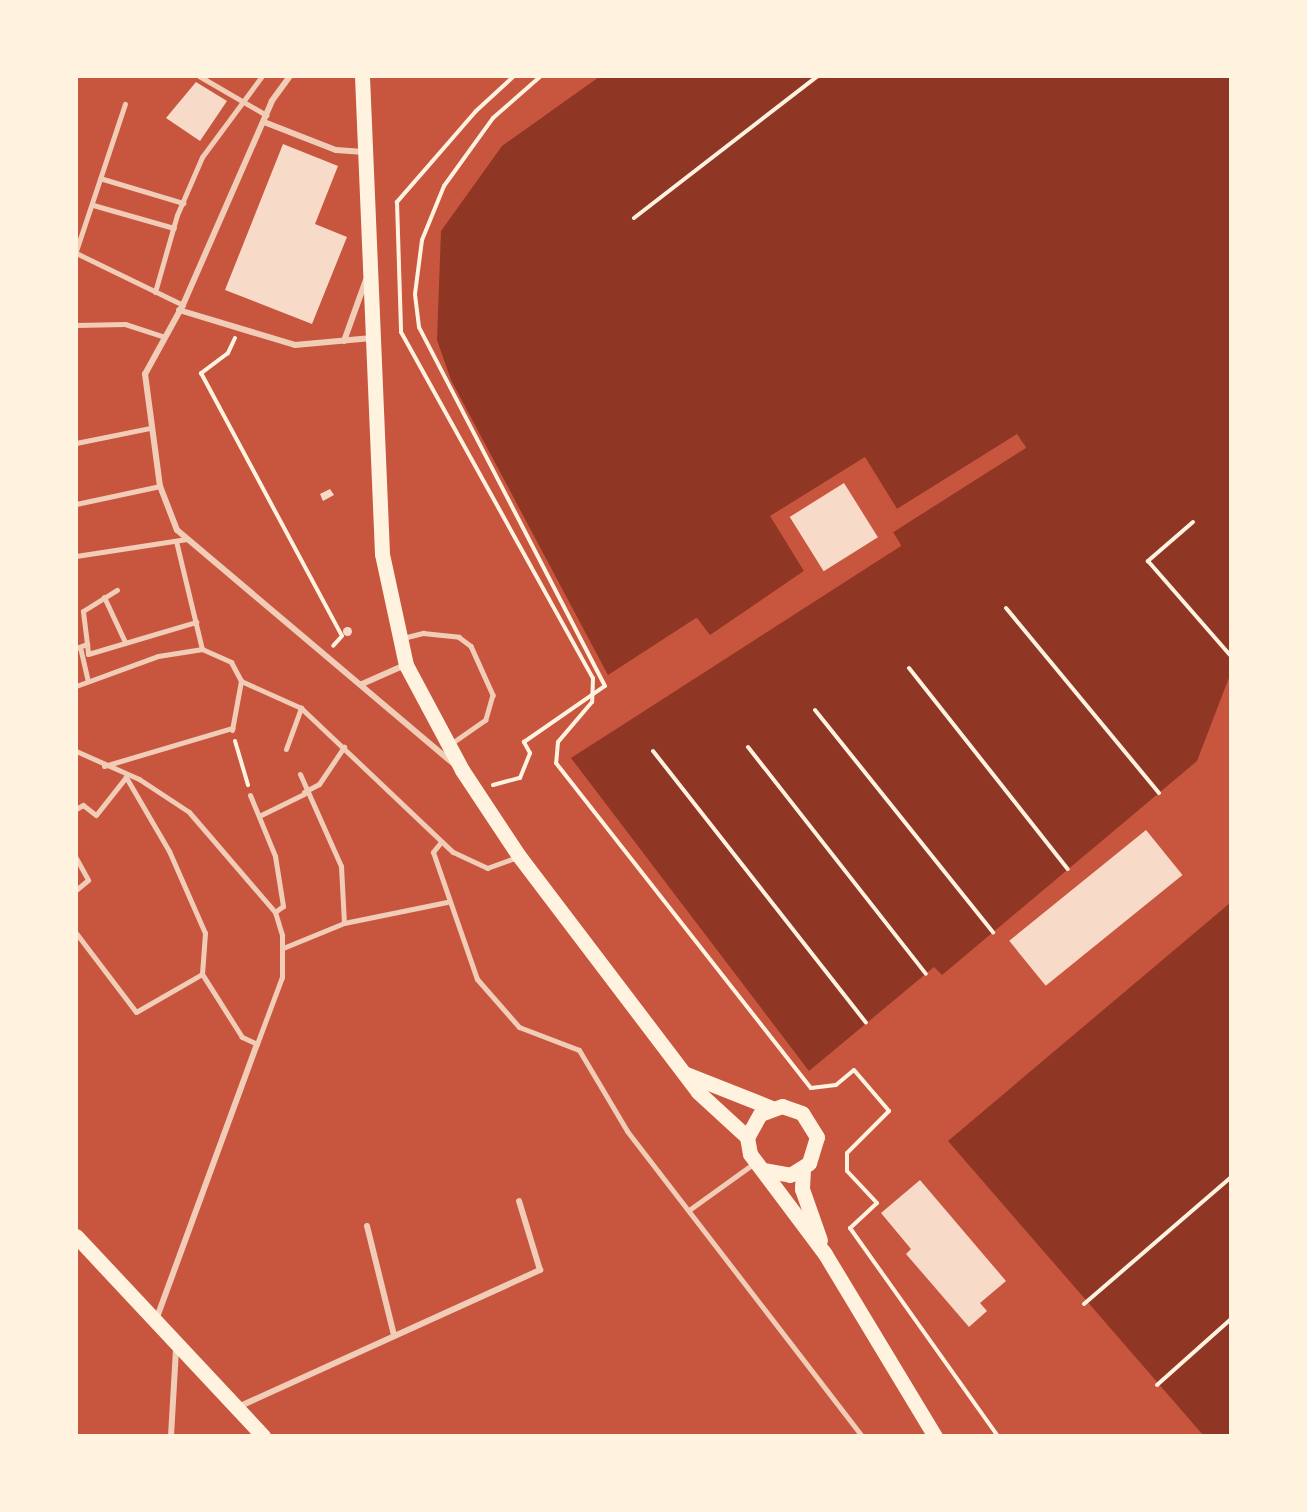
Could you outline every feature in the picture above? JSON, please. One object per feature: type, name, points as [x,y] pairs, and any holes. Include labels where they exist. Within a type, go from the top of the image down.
[{"type":"main road","points":[[362,76],[382,554],[406,665],[448,747],[478,797],[519,856],[698,1092],[747,1137],[759,1166],[825,1254],[935,1436]]},
{"type":"main road","points":[[686,1074],[772,1108],[793,1108],[814,1128],[816,1146],[803,1169],[802,1189],[825,1254]]},
{"type":"main road","points":[[747,1137],[752,1124],[772,1108]]},
{"type":"main road","points":[[759,1166],[790,1175],[803,1169]]},
{"type":"main road","points":[[76,1236],[263,1436]]},
{"type":"street","points":[[200,76],[266,115]]},
{"type":"street","points":[[155,292],[174,228],[202,158],[262,76]]},
{"type":"street","points":[[290,76],[266,115],[181,307],[162,336],[145,374],[150,428],[160,486],[168,518],[187,539],[462,770]]},
{"type":"street","points":[[125,104],[104,157],[103,179],[76,252],[181,307],[238,332],[295,345],[372,338]]},
{"type":"street","points":[[264,122],[336,150],[364,152]]},
{"type":"street","points":[[103,179],[183,203]]},
{"type":"street","points":[[93,205],[174,228]]},
{"type":"street","points":[[344,341],[370,271]]},
{"type":"street","points":[[76,326],[125,324],[162,336]]},
{"type":"street","points":[[76,443],[150,428]]},
{"type":"street","points":[[76,504],[160,486]]},
{"type":"street","points":[[76,556],[152,540],[187,539]]},
{"type":"street","points":[[176,541],[202,649]]},
{"type":"street","points":[[117,590],[83,610],[88,654],[196,622]]},
{"type":"street","points":[[104,597],[125,642]]},
{"type":"street","points":[[87,644],[78,647],[88,681]]},
{"type":"street","points":[[76,686],[158,656],[202,649],[231,662],[241,681],[302,708],[441,842],[487,868],[519,856]]},
{"type":"street","points":[[362,684],[406,665]]},
{"type":"street","points":[[104,766],[232,729],[241,681]]},
{"type":"street","points":[[285,749],[302,708]]},
{"type":"street","points":[[259,816],[319,784],[344,747]]},
{"type":"street","points":[[76,751],[126,777],[148,784],[189,813],[275,912],[283,948],[278,998],[257,1044],[156,1321]]},
{"type":"street","points":[[300,774],[308,785],[304,793]]},
{"type":"street","points":[[76,809],[83,805],[96,815],[126,777]]},
{"type":"street","points":[[126,777],[169,851],[205,933],[202,974],[242,1037],[257,1044]]},
{"type":"street","points":[[304,793],[341,866],[344,923]]},
{"type":"street","points":[[250,795],[259,816],[282,890],[283,906],[275,912]]},
{"type":"street","points":[[441,842],[433,852],[447,902],[477,979],[519,1027],[579,1050],[627,1131],[862,1436]]},
{"type":"street","points":[[76,858],[88,880],[76,890]]},
{"type":"street","points":[[283,948],[344,923],[447,902]]},
{"type":"street","points":[[76,933],[136,1012],[202,974]]},
{"type":"street","points":[[689,1210],[759,1166]]},
{"type":"street","points":[[237,1408],[540,1270],[519,1201]]},
{"type":"street","points":[[367,1226],[394,1335]]},
{"type":"street","points":[[171,1436],[177,1344]]},
{"type":"lane","points":[[399,640],[445,633],[471,646],[493,695],[490,709],[486,720],[448,747]]},
{"type":"path","points":[[514,76],[476,111],[397,202],[396,309],[401,332],[497,513],[593,678],[593,694],[582,718],[554,749],[556,763],[811,1088],[836,1085],[854,1070],[889,1111],[847,1153],[847,1171],[877,1203],[850,1228],[998,1436]]},
{"type":"path","points":[[478,797],[500,780],[520,778],[531,753],[524,742],[605,686],[418,327],[415,294],[422,240],[444,186],[494,118],[541,76]]},
{"type":"path","points":[[634,218],[818,76]]},
{"type":"path","points":[[238,332],[228,353],[201,373],[342,636],[325,655]]},
{"type":"path","points":[[1192,522],[1148,561],[1230,655]]},
{"type":"path","points":[[1006,608],[1159,793]]},
{"type":"path","points":[[909,668],[1068,869]]},
{"type":"path","points":[[815,710],[993,932]]},
{"type":"path","points":[[232,729],[250,795]]},
{"type":"path","points":[[748,747],[926,974]]},
{"type":"path","points":[[653,751],[866,1023]]},
{"type":"path","points":[[1084,1304],[1230,1179]]},
{"type":"path","points":[[1157,1385],[1230,1320]]},
{"type":"shaded area","points":[[599,77],[1230,77],[1230,675],[1197,761],[942,975],[934,967],[809,1071],[571,758],[901,546],[892,533],[1026,447],[1017,435],[897,509],[865,458],[771,516],[804,571],[710,636],[696,618],[608,675],[451,380],[437,340],[441,231],[502,146]]},
{"type":"shaded area","points":[[1230,903],[1230,1435],[1203,1435],[948,1141]]},
{"type":"pier","points":[[1017,434],[1026,448],[893,532],[901,545],[571,758],[897,545],[891,530],[1022,447],[1016,438],[897,512],[864,461],[774,517],[806,573],[711,638],[696,622],[607,678],[697,618],[710,635],[804,571],[770,516],[865,457],[897,509]]},
{"type":"building","points":[[196,82],[227,101],[200,141],[166,118]]},
{"type":"building","points":[[283,144],[338,166],[315,224],[347,237],[312,324],[225,290]]},
{"type":"building","points":[[844,483],[878,537],[824,571],[790,517]]},
{"type":"building","points":[[330,489],[334,495],[323,501],[320,494]]},
{"type":"building","points":[[347,627],[351,631],[347,635],[343,631]]},
{"type":"building","points":[[1146,830],[1183,875],[1046,986],[1009,941]]},
{"type":"building","points":[[920,1180],[1006,1281],[980,1303],[987,1311],[969,1327],[906,1254],[911,1249],[881,1213]]}]
